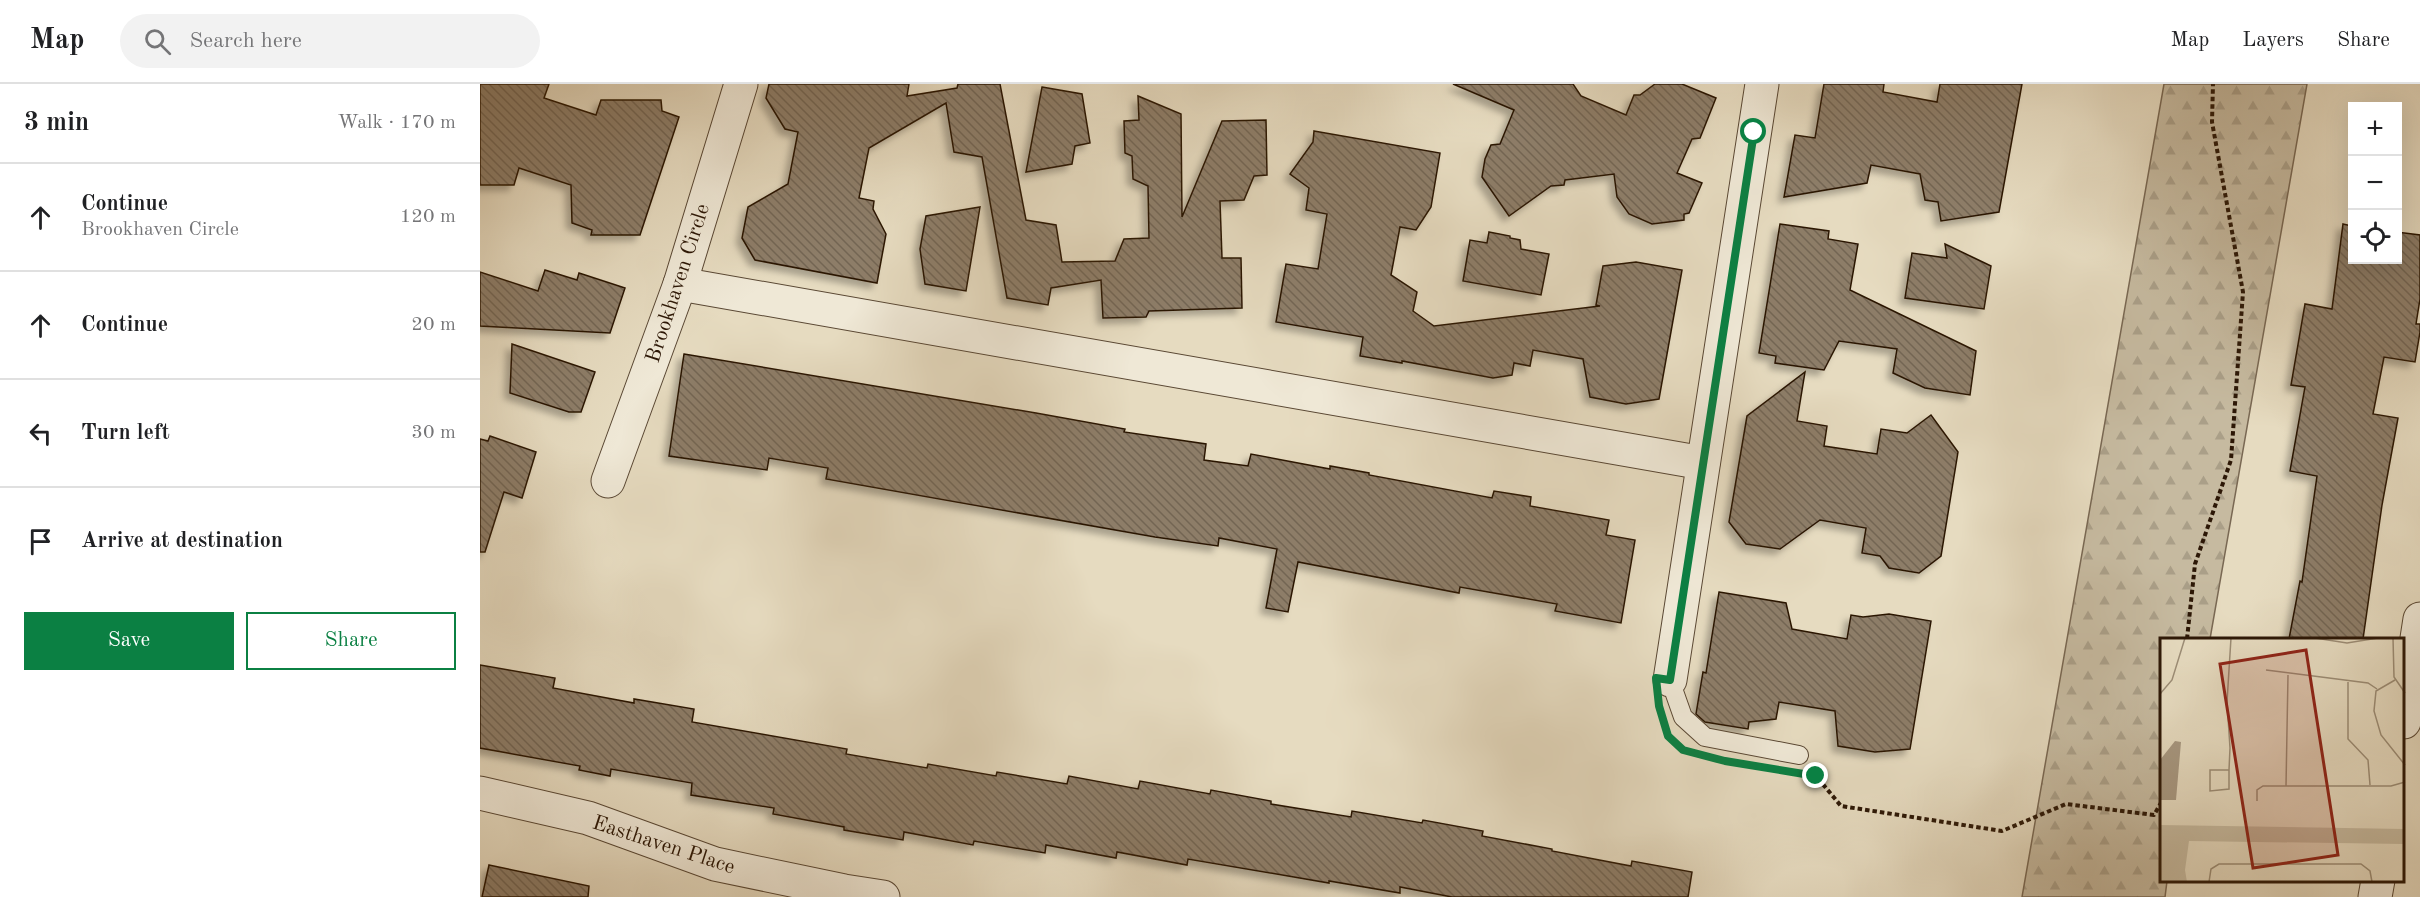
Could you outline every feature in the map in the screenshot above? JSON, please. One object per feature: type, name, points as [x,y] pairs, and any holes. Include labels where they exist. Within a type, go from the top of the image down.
[{"type":"street","name":"Brookhaven Circle","points":[[608,481],[680,284],[741,84]]},
{"type":"street","points":[[1670,680],[1762,84]]},
{"type":"street","points":[[680,284],[1703,463]]},
{"type":"street","points":[[2405,710],[2420,619]]},
{"type":"street","name":"Easthaven Place","points":[[480,793],[588,818],[715,864],[883,897]]},
{"type":"street","points":[[2375,897],[2378,882]]},
{"type":"lane","points":[[1670,680],[1683,717],[1704,737],[1799,755]]},
{"type":"path","points":[[2187,638],[2195,564],[2231,460],[2243,292],[2212,122],[2213,84]]},
{"type":"path","points":[[1804,774],[1816,776],[1841,806],[2002,831],[2066,804],[2154,815],[2160,804]]},
{"type":"green space","points":[[2164,84],[2307,84],[2210,638],[2160,638],[2160,882],[2167,882],[2165,897],[2022,897]]},
{"type":"building","points":[[480,84],[549,84],[544,98],[596,115],[601,100],[661,100],[662,111],[679,117],[640,235],[591,235],[592,230],[572,223],[571,185],[519,168],[514,185],[480,185]]},
{"type":"building","points":[[769,84],[909,84],[907,96],[957,88],[958,84],[1000,84],[1026,220],[1056,225],[1062,262],[1115,261],[1124,239],[1149,238],[1148,186],[1133,179],[1132,156],[1125,153],[1124,121],[1139,120],[1138,96],[1181,114],[1182,217],[1222,121],[1266,120],[1267,175],[1254,176],[1244,200],[1220,201],[1222,258],[1241,258],[1242,308],[1149,311],[1146,317],[1103,318],[1101,280],[1051,288],[1048,305],[1007,298],[982,157],[954,152],[946,103],[869,148],[859,198],[874,201],[873,209],[886,234],[877,283],[755,260],[742,238],[748,207],[788,184],[798,132],[785,129],[766,98]]},
{"type":"building","points":[[1453,84],[1573,84],[1581,96],[1626,115],[1634,95],[1640,95],[1655,84],[1682,84],[1716,98],[1700,138],[1692,139],[1677,173],[1702,183],[1689,213],[1684,214],[1684,220],[1652,224],[1629,214],[1617,197],[1614,174],[1565,180],[1564,185],[1551,186],[1509,216],[1482,177],[1485,159],[1491,145],[1500,144],[1514,110]]},
{"type":"building","points":[[1824,84],[1884,84],[1883,92],[1937,102],[1940,84],[2022,84],[1999,212],[1941,221],[1938,202],[1925,200],[1920,174],[1871,165],[1867,183],[1784,197],[1795,135],[1815,138]]},
{"type":"building","points":[[1042,87],[1082,94],[1090,143],[1075,146],[1072,164],[1026,172]]},
{"type":"building","points":[[1314,131],[1440,153],[1431,207],[1416,230],[1400,227],[1391,275],[1417,292],[1413,311],[1434,326],[1600,306],[1596,305],[1603,266],[1636,262],[1682,270],[1659,399],[1626,404],[1590,397],[1583,359],[1533,350],[1530,366],[1514,363],[1512,375],[1493,378],[1402,361],[1402,363],[1360,356],[1363,337],[1276,322],[1286,264],[1318,269],[1327,214],[1306,210],[1309,188],[1290,174],[1313,142]]},
{"type":"building","points":[[980,207],[966,291],[925,284],[920,249],[926,216]]},
{"type":"building","points":[[1780,224],[1829,231],[1828,239],[1858,244],[1850,290],[1976,351],[1970,395],[1925,388],[1893,373],[1897,349],[1839,341],[1824,370],[1775,363],[1776,356],[1759,353]]},
{"type":"building","points":[[2343,224],[2348,225],[2348,264],[2402,264],[2402,233],[2420,235],[2420,299],[2416,324],[2420,324],[2420,332],[2415,362],[2384,357],[2373,414],[2398,418],[2382,505],[2363,638],[2289,638],[2300,581],[2302,582],[2317,476],[2290,471],[2305,387],[2291,385],[2305,304],[2332,309]]},
{"type":"building","points":[[1489,232],[1520,240],[1521,249],[1549,254],[1541,295],[1463,281],[1470,240],[1487,243]]},
{"type":"building","points":[[1945,244],[1991,266],[1984,309],[1905,298],[1912,253],[1947,258]]},
{"type":"building","points":[[545,270],[577,280],[579,273],[625,288],[610,333],[480,326],[480,272],[538,291]]},
{"type":"building","points":[[512,344],[595,372],[581,412],[569,412],[510,393]]},
{"type":"building","points":[[684,354],[1036,413],[1125,429],[1124,432],[1206,444],[1204,460],[1248,466],[1251,454],[1330,469],[1330,466],[1369,473],[1369,475],[1492,498],[1494,491],[1531,497],[1530,506],[1609,520],[1606,535],[1635,540],[1621,623],[1555,611],[1557,604],[1460,587],[1459,593],[1298,562],[1288,612],[1266,608],[1277,549],[1219,538],[1218,546],[1155,537],[826,479],[828,468],[769,458],[767,470],[669,456]]},
{"type":"building","points":[[1805,372],[1797,421],[1827,426],[1824,446],[1877,454],[1881,429],[1907,433],[1931,415],[1958,452],[1941,556],[1919,573],[1889,568],[1880,556],[1862,553],[1866,528],[1820,520],[1780,549],[1746,544],[1729,522],[1747,416]]},
{"type":"building","points":[[490,436],[536,452],[522,498],[504,492],[485,552],[480,552],[480,439],[488,441]]},
{"type":"building","points":[[1719,592],[1786,603],[1792,629],[1847,639],[1851,615],[1863,617],[1889,614],[1931,621],[1910,749],[1875,752],[1838,746],[1835,711],[1779,702],[1776,719],[1749,722],[1748,729],[1705,722],[1696,714],[1703,672],[1706,673]]},
{"type":"building","points":[[480,665],[555,678],[553,688],[634,703],[634,699],[694,709],[692,722],[847,749],[846,754],[927,768],[928,764],[996,776],[997,772],[1067,784],[1069,776],[1138,789],[1140,781],[1210,794],[1211,790],[1271,801],[1271,804],[1351,817],[1352,811],[1422,823],[1423,820],[1483,831],[1482,836],[1552,849],[1552,851],[1631,866],[1632,861],[1692,872],[1688,897],[1452,897],[1400,887],[1400,893],[1188,859],[1187,865],[1117,852],[1116,858],[1046,845],[1045,853],[974,841],[973,845],[904,832],[903,840],[844,830],[844,827],[773,814],[774,808],[691,795],[692,783],[611,769],[610,776],[579,770],[580,766],[480,748]]},
{"type":"building","points":[[489,865],[589,886],[588,897],[482,897]]},
{"type":"route","points":[[1754,132],[1670,680],[1656,678],[1659,706],[1668,736],[1683,750],[1725,761],[1816,776]]}]
